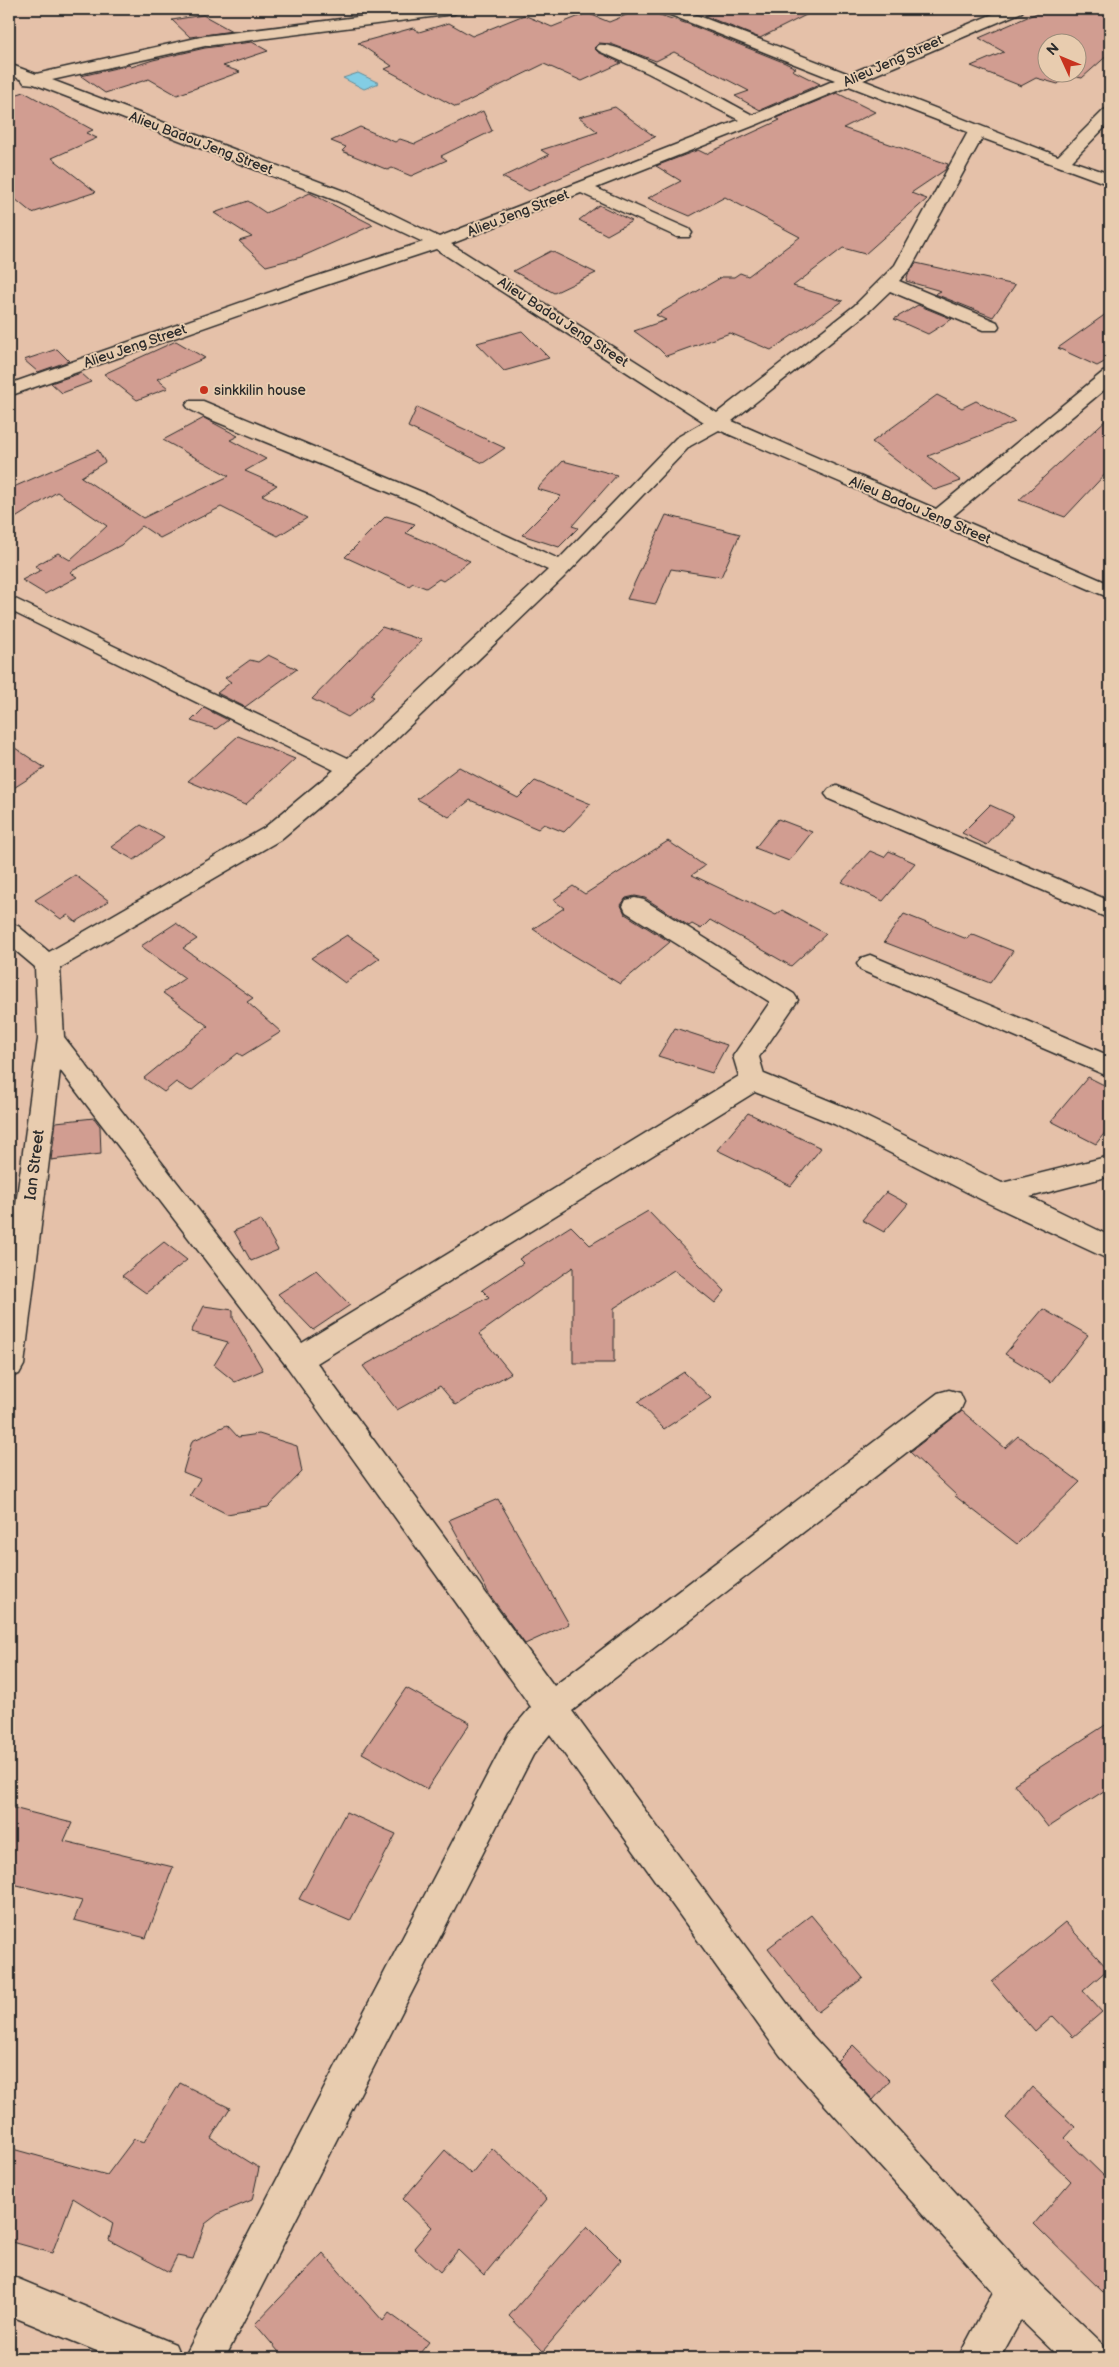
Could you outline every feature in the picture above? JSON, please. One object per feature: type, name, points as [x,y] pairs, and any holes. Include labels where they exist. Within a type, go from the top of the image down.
[{"type":"street","points":[[9,85],[205,40],[454,9]]},
{"type":"street","points":[[668,9],[977,131],[1110,180]]},
{"type":"street","name":"Alieu Jeng Street","points":[[9,390],[311,284],[438,243],[752,121],[1017,9]]},
{"type":"street","points":[[604,48],[654,70],[752,121]]},
{"type":"street","name":"Alieu Badou Jeng Street","points":[[9,69],[343,197],[438,243],[718,422],[1109,590]]},
{"type":"street","points":[[1061,163],[1110,113]]},
{"type":"street","points":[[9,932],[47,964],[272,834],[351,769],[562,568],[683,442],[718,422],[860,310],[902,268],[977,131]]},
{"type":"street","points":[[583,188],[683,233]]},
{"type":"street","points":[[887,283],[990,326]]},
{"type":"street","points":[[938,518],[1110,376]]},
{"type":"street","points":[[196,405],[422,499],[483,532],[562,568]]},
{"type":"street","points":[[9,602],[351,769]]},
{"type":"street","points":[[837,794],[1110,911]]},
{"type":"street","points":[[635,906],[785,1000],[746,1056],[753,1080]]},
{"type":"street","name":"Ian Street","points":[[9,1365],[51,1039],[47,964]]},
{"type":"street","points":[[870,964],[1110,1067]]},
{"type":"street","points":[[51,1039],[298,1360],[793,2042],[1018,2289],[1088,2358]]},
{"type":"street","points":[[753,1080],[843,1117],[1110,1249]]},
{"type":"street","points":[[298,1360],[753,1080]]},
{"type":"street","points":[[998,1195],[1110,1166]]},
{"type":"street","points":[[204,2358],[521,1744],[551,1708],[949,1402]]},
{"type":"street","points":[[978,2358],[1018,2289]]},
{"type":"street","points":[[9,2295],[161,2358]]},
{"type":"water","points":[[358,73],[379,83],[364,89],[343,78]]},
{"type":"building","points":[[641,9],[688,24],[783,62],[796,68],[792,70],[820,84],[760,110],[735,96],[749,91],[674,52],[656,61],[611,44],[599,43],[594,48],[598,52],[621,63],[582,81],[544,64],[456,107],[385,69],[392,66],[358,43],[413,28],[419,32],[449,23],[472,36],[524,15],[552,27],[587,13],[609,22]]},
{"type":"building","points":[[720,9],[818,9],[760,38],[705,16]]},
{"type":"building","points":[[1046,9],[1110,9],[1110,53],[1086,74],[1086,32],[1036,32],[1036,78],[1021,86],[971,66],[1004,52],[979,38]]},
{"type":"building","points":[[203,15],[232,31],[190,37],[172,20]]},
{"type":"building","points":[[252,42],[268,51],[223,66],[240,72],[177,95],[149,79],[105,93],[81,76],[129,65],[131,67],[205,48]]},
{"type":"building","points":[[24,92],[93,130],[86,133],[97,138],[52,158],[96,192],[32,213],[9,194],[9,97]]},
{"type":"building","points":[[837,93],[875,112],[843,128],[948,164],[945,170],[911,193],[927,199],[865,254],[843,248],[793,286],[843,301],[771,350],[730,333],[666,356],[634,331],[666,320],[656,315],[722,277],[734,277],[740,273],[748,276],[800,237],[725,197],[690,216],[648,198],[681,181],[656,166],[698,150],[706,154],[780,120],[776,118]]},
{"type":"building","points":[[615,107],[655,137],[529,191],[502,177],[549,155],[541,150],[598,132],[579,117]]},
{"type":"building","points":[[483,111],[492,131],[441,156],[447,160],[411,176],[392,168],[388,170],[342,151],[346,147],[331,141],[360,127],[395,142],[400,139],[415,144]]},
{"type":"building","points":[[310,193],[373,225],[301,257],[266,266],[239,241],[252,237],[214,213],[248,201],[266,213]]},
{"type":"building","points":[[599,205],[632,221],[607,235],[579,220]]},
{"type":"building","points":[[551,251],[596,273],[554,293],[513,271]]},
{"type":"building","points":[[916,263],[1015,285],[993,317],[935,294],[941,291],[906,281],[908,274]]},
{"type":"building","points":[[918,305],[952,319],[928,334],[894,319]]},
{"type":"building","points":[[1110,311],[1110,359],[1097,366],[1058,348]]},
{"type":"building","points":[[522,331],[549,358],[504,371],[477,343]]},
{"type":"building","points":[[176,341],[205,358],[157,379],[168,388],[137,400],[104,374]]},
{"type":"building","points":[[57,349],[69,361],[38,372],[24,360]]},
{"type":"building","points":[[81,373],[91,382],[62,393],[51,383]]},
{"type":"building","points":[[937,395],[962,408],[976,401],[1015,422],[928,456],[961,481],[935,490],[872,442]]},
{"type":"building","points":[[417,407],[505,448],[483,463],[408,427]]},
{"type":"building","points":[[1110,416],[1110,469],[1065,517],[1019,500]]},
{"type":"building","points":[[204,418],[238,436],[230,440],[266,459],[245,471],[277,485],[262,495],[307,518],[278,536],[221,507],[160,538],[142,526],[121,545],[70,572],[77,577],[45,594],[22,580],[41,570],[35,566],[58,553],[70,560],[107,526],[57,492],[9,522],[9,489],[98,450],[105,462],[81,477],[143,518],[229,476],[163,440]]},
{"type":"building","points":[[563,461],[617,475],[572,526],[578,528],[559,547],[522,535],[561,496],[537,489]]},
{"type":"building","points":[[666,515],[740,534],[721,577],[671,569],[656,604],[627,599]]},
{"type":"building","points":[[386,516],[415,524],[406,533],[470,561],[443,581],[439,579],[426,588],[413,583],[409,586],[345,557]]},
{"type":"building","points":[[382,627],[422,640],[370,695],[374,697],[348,717],[312,699]]},
{"type":"building","points":[[268,655],[297,669],[245,707],[217,693],[231,682],[225,678],[250,660],[258,662]]},
{"type":"building","points":[[204,708],[228,720],[216,729],[191,721]]},
{"type":"building","points":[[238,736],[295,759],[245,805],[188,781]]},
{"type":"building","points":[[9,744],[45,768],[9,791]]},
{"type":"building","points":[[459,767],[518,798],[535,781],[591,804],[564,832],[544,824],[538,829],[470,800],[449,817],[417,799]]},
{"type":"building","points":[[990,805],[1014,816],[987,845],[962,833]]},
{"type":"building","points":[[778,819],[812,832],[789,861],[755,848]]},
{"type":"building","points":[[141,825],[164,838],[134,860],[111,847]]},
{"type":"building","points":[[668,841],[705,866],[692,875],[776,915],[782,910],[826,934],[791,966],[710,920],[701,929],[692,924],[689,926],[645,898],[635,896],[626,898],[621,905],[625,914],[670,942],[620,984],[533,929],[564,908],[553,900],[573,886],[585,894]]},
{"type":"building","points":[[870,851],[884,857],[889,851],[915,863],[883,901],[842,882]]},
{"type":"building","points":[[75,875],[109,901],[76,922],[68,915],[61,919],[35,900]]},
{"type":"building","points":[[904,914],[967,939],[971,934],[1013,951],[990,983],[884,942]]},
{"type":"building","points":[[176,923],[197,939],[183,948],[253,998],[247,1002],[281,1032],[242,1056],[238,1053],[191,1091],[176,1082],[164,1092],[144,1078],[208,1026],[163,993],[185,978],[141,946]]},
{"type":"building","points":[[347,935],[380,958],[345,983],[311,958]]},
{"type":"building","points":[[675,1028],[727,1045],[712,1073],[658,1056]]},
{"type":"building","points":[[1088,1077],[1110,1088],[1110,1126],[1096,1144],[1051,1121]]},
{"type":"building","points":[[748,1113],[821,1148],[791,1186],[717,1150]]},
{"type":"building","points":[[94,1118],[100,1126],[101,1154],[51,1160],[56,1122]]},
{"type":"building","points":[[886,1192],[908,1204],[884,1232],[862,1220]]},
{"type":"building","points":[[648,1211],[725,1291],[715,1303],[674,1270],[614,1308],[614,1363],[573,1363],[573,1267],[479,1334],[511,1373],[456,1405],[440,1386],[397,1410],[363,1366],[489,1297],[482,1290],[523,1263],[519,1259],[571,1226],[590,1245]]},
{"type":"building","points":[[261,1220],[278,1250],[251,1261],[234,1231]]},
{"type":"building","points":[[164,1242],[187,1260],[146,1293],[122,1276]]},
{"type":"building","points":[[316,1270],[350,1305],[313,1330],[278,1294]]},
{"type":"building","points":[[204,1306],[233,1310],[233,1318],[263,1370],[235,1382],[214,1365],[228,1342],[191,1332]]},
{"type":"building","points":[[1043,1309],[1088,1335],[1051,1382],[1005,1354]]},
{"type":"building","points":[[684,1372],[711,1398],[664,1429],[638,1402]]},
{"type":"building","points":[[962,1411],[1005,1448],[1018,1436],[1080,1482],[1017,1544],[955,1496],[910,1452]]},
{"type":"building","points":[[227,1425],[238,1437],[259,1434],[297,1446],[302,1472],[268,1507],[227,1514],[190,1495],[200,1479],[183,1472],[192,1441]]},
{"type":"building","points":[[498,1499],[569,1624],[525,1644],[489,1594],[449,1520]]},
{"type":"building","points":[[406,1688],[470,1723],[427,1789],[362,1753]]},
{"type":"building","points":[[1110,1722],[1110,1787],[1048,1827],[1014,1784]]},
{"type":"building","points":[[9,1807],[72,1823],[64,1841],[173,1867],[146,1938],[74,1920],[82,1901],[9,1883]]},
{"type":"building","points":[[346,1812],[396,1834],[350,1921],[299,1899]]},
{"type":"building","points":[[811,1915],[863,1978],[818,2012],[768,1948]]},
{"type":"building","points":[[1065,1922],[1108,1969],[1083,1991],[1102,2012],[1073,2037],[1053,2016],[1035,2032],[992,1982]]},
{"type":"building","points":[[853,2045],[890,2081],[873,2100],[837,2061]]},
{"type":"building","points":[[180,2083],[230,2108],[211,2138],[259,2168],[252,2200],[218,2214],[205,2224],[193,2259],[177,2256],[169,2272],[109,2240],[113,2223],[73,2198],[52,2253],[9,2241],[9,2148],[107,2175],[134,2139],[144,2142]]},
{"type":"building","points":[[1032,2087],[1075,2127],[1065,2138],[1110,2182],[1110,2299],[1034,2224],[1071,2181],[1006,2118]]},
{"type":"building","points":[[492,2148],[547,2199],[484,2275],[458,2250],[440,2272],[414,2248],[432,2227],[403,2199],[445,2150],[471,2174]]},
{"type":"building","points":[[587,2226],[621,2260],[543,2351],[509,2316]]},
{"type":"building","points":[[323,2253],[383,2321],[389,2313],[429,2342],[416,2358],[284,2358],[255,2324]]},
{"type":"place","name":"sinkkilin house","points":[[204,390]]}]
